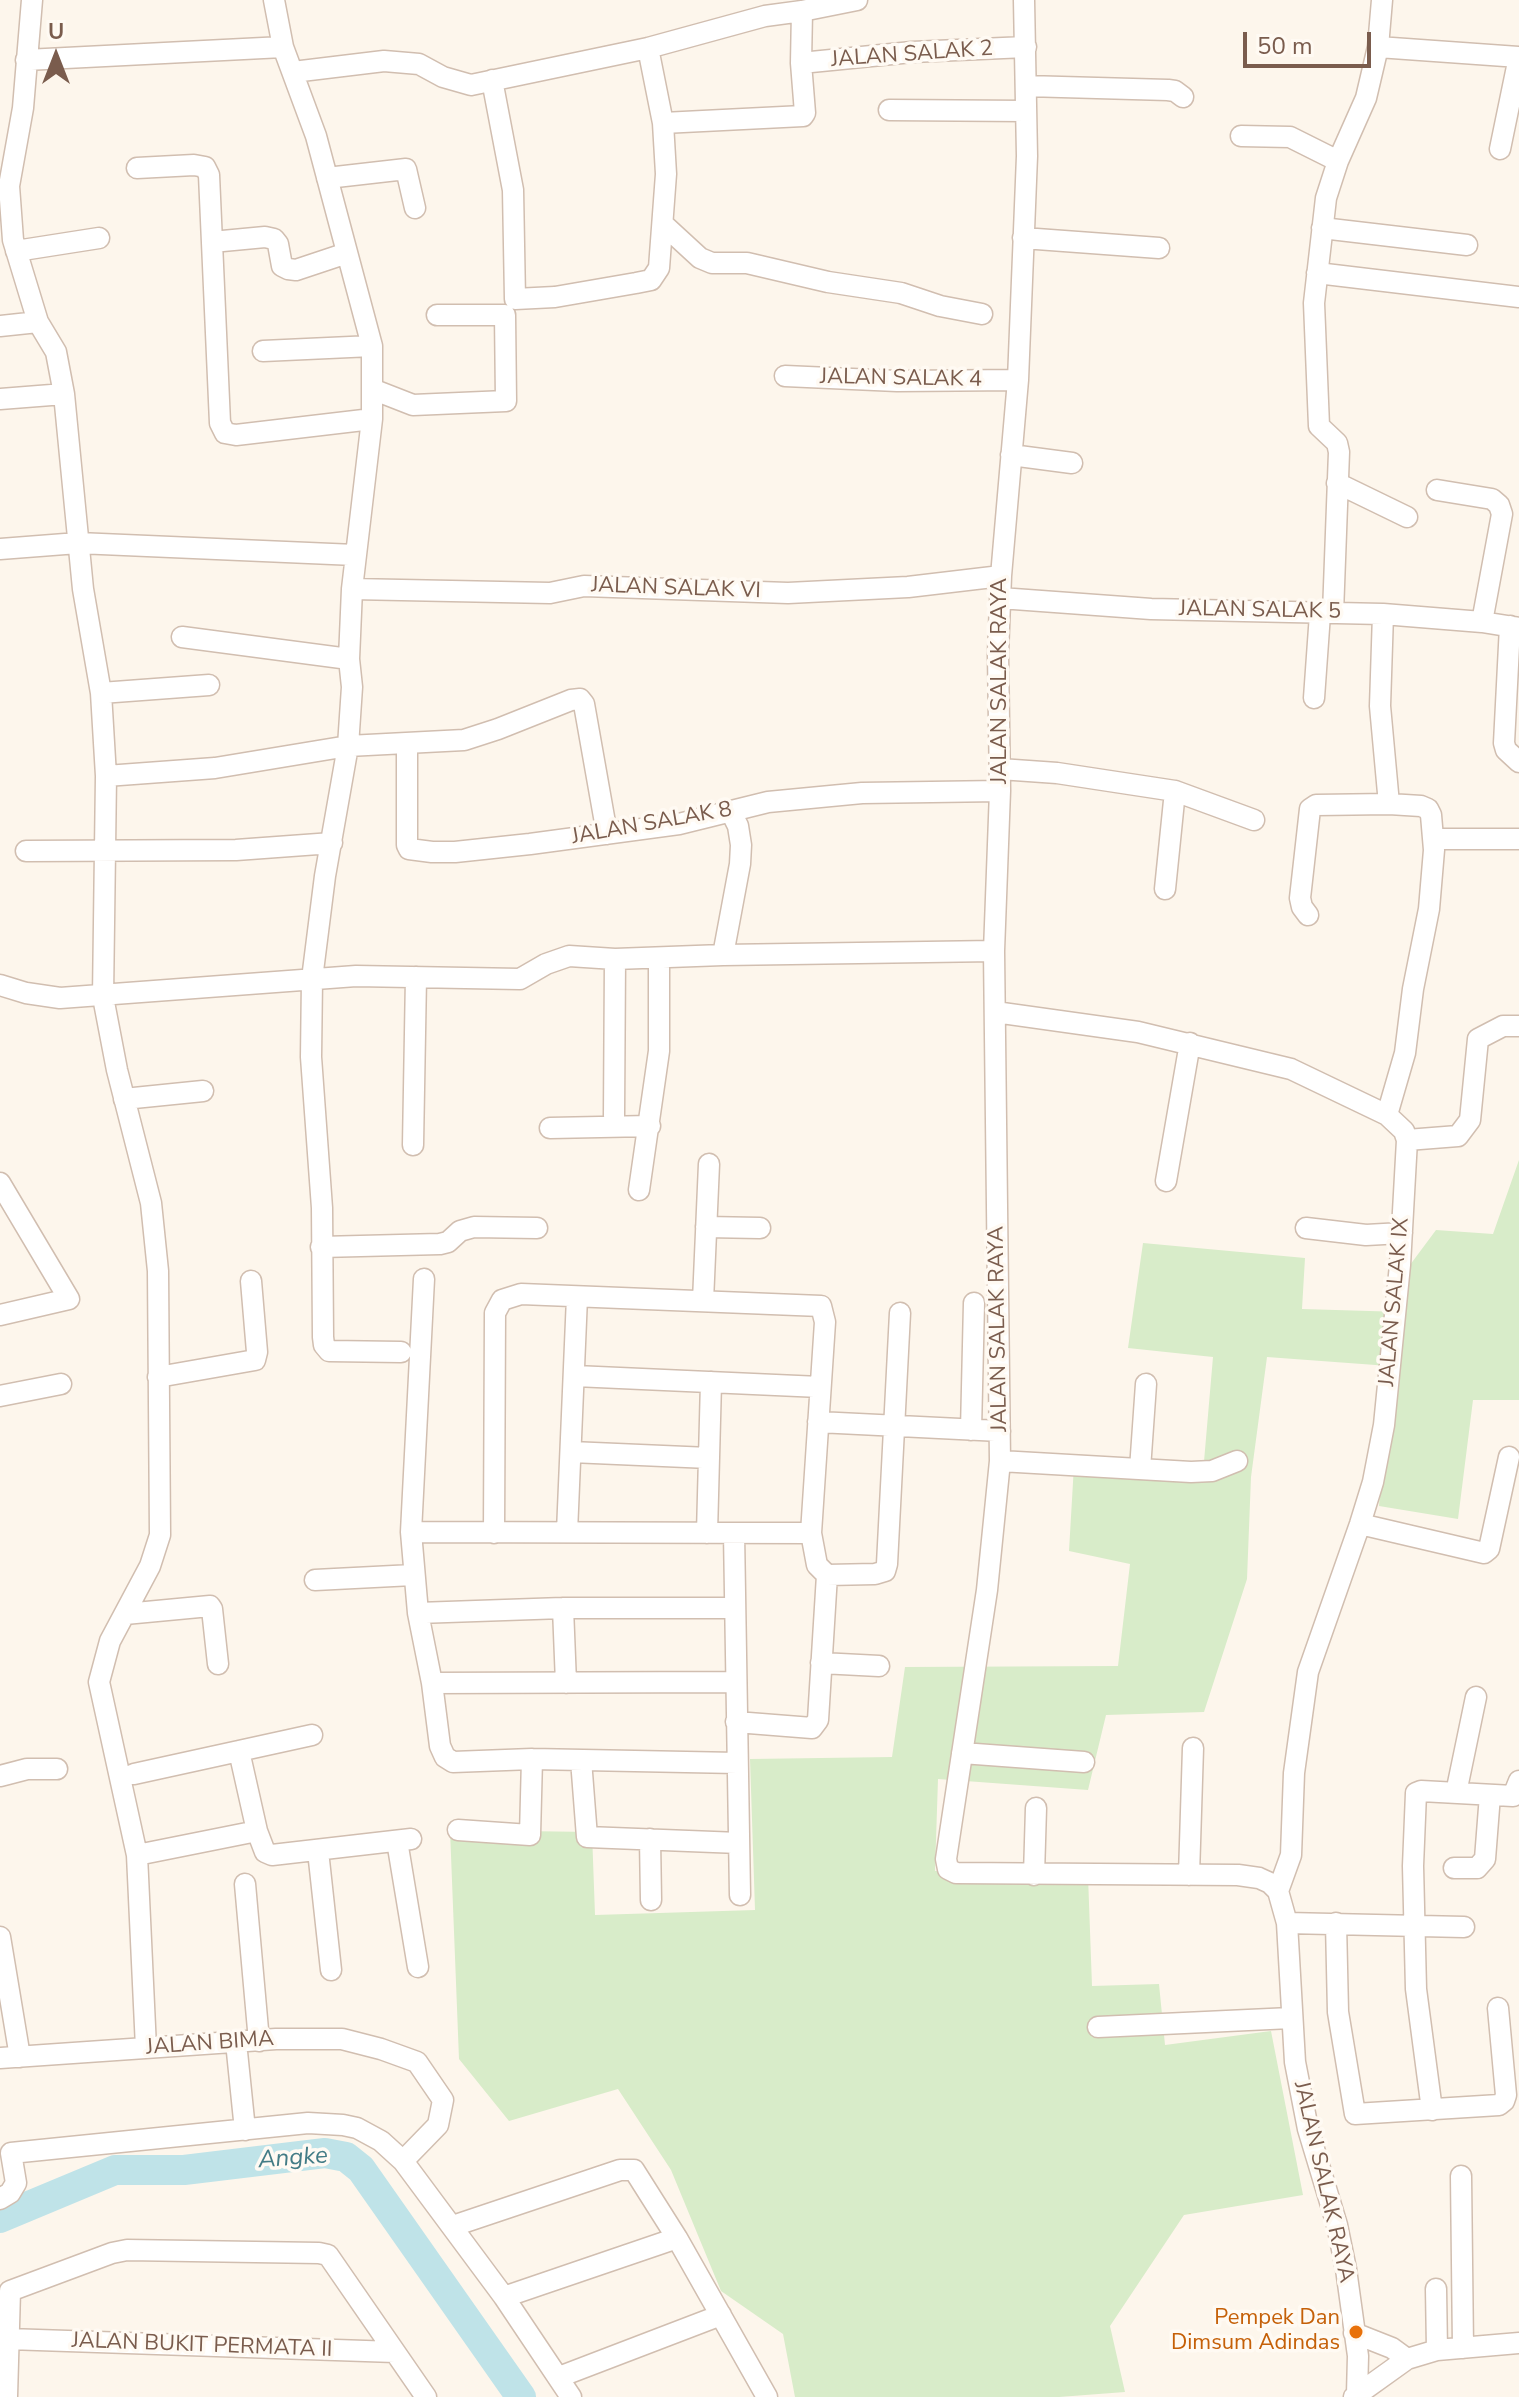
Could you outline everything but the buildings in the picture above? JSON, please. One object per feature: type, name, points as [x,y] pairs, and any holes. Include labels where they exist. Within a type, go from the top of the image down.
[{"type":"street","points":[[32,0],[23,108],[5,187],[10,244],[38,322],[56,352],[64,394],[78,543],[101,693],[106,776],[103,997],[124,1099],[154,1218],[158,1271],[160,1535],[150,1566],[110,1641],[99,1682],[137,1855],[146,2048]]},
{"type":"street","points":[[274,0],[283,47],[316,136],[372,346],[372,419],[352,589],[349,659],[352,687],[348,746],[325,876],[312,979],[311,1057],[322,1208],[324,1345],[329,1351],[401,1352]]},
{"type":"street","points":[[293,72],[384,61],[419,64],[443,77],[471,85],[648,48],[764,8],[802,11],[857,0]]},
{"type":"street","name":"JALAN SALAK RAYA","points":[[1024,0],[1026,111],[1018,380],[1001,576],[998,654],[1000,791],[994,951],[1000,1461],[987,1590],[946,1859],[948,1869],[956,1873],[1259,1878],[1278,1891],[1287,1923],[1291,2018],[1301,2098],[1337,2225],[1359,2369],[1356,2395]]},
{"type":"street","points":[[1314,698],[1326,613],[1337,483],[1337,443],[1319,426],[1314,303],[1326,198],[1338,161],[1366,98],[1378,47],[1382,0]]},
{"type":"street","name":"JALAN SALAK 2","points":[[802,11],[801,63],[912,52],[1026,47]]},
{"type":"street","points":[[26,60],[283,47]]},
{"type":"street","points":[[1378,47],[1519,57],[1500,149]]},
{"type":"street","points":[[492,80],[513,190],[515,299],[555,297],[651,280],[659,268],[666,174],[663,123],[648,48]]},
{"type":"street","points":[[663,123],[803,116],[801,63]]},
{"type":"street","points":[[1026,86],[1168,90],[1183,97]]},
{"type":"street","points":[[889,110],[1026,111]]},
{"type":"street","points":[[1241,136],[1290,137],[1338,161]]},
{"type":"street","points":[[137,168],[194,165],[205,167],[209,175],[220,423],[225,433],[236,435],[372,419]]},
{"type":"street","points":[[327,178],[403,168],[408,171],[415,208]]},
{"type":"street","points":[[663,224],[700,258],[712,263],[747,263],[828,282],[901,293],[940,306],[982,314]]},
{"type":"street","points":[[1322,228],[1467,245]]},
{"type":"street","points":[[212,242],[265,237],[274,239],[278,244],[282,266],[296,270],[347,253]]},
{"type":"street","points":[[10,244],[99,238]]},
{"type":"street","points":[[1023,238],[1159,248]]},
{"type":"street","points":[[1317,273],[1519,297]]},
{"type":"street","points":[[372,389],[401,401],[414,394],[505,389],[505,315],[437,315]]},
{"type":"street","points":[[0,326],[38,322]]},
{"type":"street","points":[[263,351],[372,346]]},
{"type":"street","name":"JALAN SALAK 4","points":[[785,376],[897,381],[1018,380]]},
{"type":"street","points":[[0,399],[64,394]]},
{"type":"street","points":[[1011,455],[1072,463]]},
{"type":"street","points":[[1337,483],[1407,517]]},
{"type":"street","points":[[1437,490],[1492,499],[1499,505],[1502,514],[1482,622]]},
{"type":"street","points":[[0,549],[78,543],[355,555]]},
{"type":"street","name":"JALAN SALAK VI","points":[[352,589],[550,593],[584,586],[788,593],[908,587],[1001,576]]},
{"type":"street","name":"JALAN SALAK 5","points":[[1000,598],[1151,609],[1383,614],[1514,627]]},
{"type":"street","points":[[1383,614],[1380,706],[1389,804]]},
{"type":"street","points":[[1514,627],[1504,743],[1506,750],[1519,762]]},
{"type":"street","points":[[182,637],[349,659]]},
{"type":"street","points":[[101,693],[209,685]]},
{"type":"street","points":[[106,776],[215,768],[348,746],[464,740],[580,699],[584,704],[607,834]]},
{"type":"street","name":"JALAN SALAK 8","points":[[407,744],[409,849],[455,852],[607,834],[679,824],[768,802],[862,793],[1000,791]]},
{"type":"street","points":[[1000,769],[1057,773],[1175,791],[1254,820]]},
{"type":"street","points":[[1165,889],[1175,791]]},
{"type":"street","points":[[1308,915],[1300,898],[1310,809],[1316,805],[1389,804],[1428,809],[1433,839],[1429,909],[1415,975],[1405,1053],[1387,1115]]},
{"type":"street","points":[[723,955],[740,864],[740,836],[731,812]]},
{"type":"street","points":[[1433,839],[1519,839]]},
{"type":"street","points":[[26,851],[236,850],[332,843]]},
{"type":"street","points":[[0,985],[60,998],[103,997],[356,976],[520,979],[546,964],[569,956],[615,959],[994,951]]},
{"type":"street","points":[[639,1190],[659,1051],[659,958]]},
{"type":"street","points":[[614,1116],[615,959]]},
{"type":"street","points":[[413,1145],[416,977]]},
{"type":"street","points":[[995,1012],[1138,1032],[1291,1069],[1387,1115],[1399,1124],[1407,1140],[1458,1136],[1470,1120],[1478,1039],[1503,1026],[1519,1026]]},
{"type":"street","points":[[1166,1181],[1190,1043]]},
{"type":"street","points":[[124,1099],[203,1091]]},
{"type":"street","points":[[550,1128],[650,1126]]},
{"type":"street","name":"JALAN SALAK IX","points":[[1278,1891],[1291,1855],[1294,1773],[1308,1672],[1373,1482],[1384,1425],[1402,1233],[1407,1140]]},
{"type":"street","points":[[703,1301],[709,1164]]},
{"type":"street","points":[[0,1183],[69,1299],[0,1315]]},
{"type":"street","points":[[321,1247],[440,1244],[448,1242],[460,1231],[474,1227],[537,1228]]},
{"type":"street","points":[[706,1227],[760,1228]]},
{"type":"street","points":[[1306,1228],[1366,1235],[1402,1233]]},
{"type":"street","points":[[424,1279],[411,1532],[413,1575],[440,1746],[449,1761],[532,1759],[737,1763]]},
{"type":"street","points":[[158,1377],[255,1360],[257,1352],[251,1281]]},
{"type":"street","points":[[494,1533],[497,1307],[502,1300],[521,1294],[821,1306],[825,1322],[811,1533],[817,1565],[827,1575],[885,1571],[900,1313]]},
{"type":"street","points":[[567,1532],[577,1297]]},
{"type":"street","points":[[971,1430],[974,1303]]},
{"type":"street","points":[[575,1376],[820,1387]]},
{"type":"street","points":[[707,1533],[711,1382]]},
{"type":"street","points":[[0,1396],[61,1384]]},
{"type":"street","points":[[1140,1469],[1146,1384]]},
{"type":"street","points":[[818,1422],[1000,1431]]},
{"type":"street","points":[[571,1452],[709,1458]]},
{"type":"street","points":[[1360,1524],[1484,1553],[1489,1549],[1509,1457]]},
{"type":"street","points":[[1000,1461],[1212,1471],[1237,1461]]},
{"type":"street","points":[[411,1532],[811,1533]]},
{"type":"street","points":[[734,1533],[740,1895]]},
{"type":"street","points":[[315,1580],[413,1575]]},
{"type":"street","points":[[736,1722],[812,1728],[818,1720],[827,1575]]},
{"type":"street","points":[[125,1614],[210,1606],[218,1664]]},
{"type":"street","points":[[418,1613],[563,1608],[734,1608]]},
{"type":"street","points":[[563,1608],[566,1683]]},
{"type":"street","points":[[821,1663],[879,1666]]},
{"type":"street","points":[[432,1683],[736,1682]]},
{"type":"street","points":[[1456,1793],[1476,1697]]},
{"type":"street","points":[[134,1774],[312,1735]]},
{"type":"street","points":[[1189,1875],[1193,1748]]},
{"type":"street","points":[[239,1751],[257,1831],[267,1855],[404,1840],[418,1967]]},
{"type":"street","points":[[962,1753],[1084,1762]]},
{"type":"street","points":[[458,1830],[530,1835],[532,1759]]},
{"type":"street","points":[[581,1760],[587,1837],[739,1843]]},
{"type":"street","points":[[0,1776],[27,1769],[57,1769]]},
{"type":"street","points":[[1432,2110],[1417,2014],[1413,1925],[1416,1793],[1513,1796],[1519,1781]]},
{"type":"street","points":[[1454,1868],[1477,1868],[1485,1859],[1490,1795]]},
{"type":"street","points":[[1034,1875],[1036,1808]]},
{"type":"street","points":[[137,1855],[257,1831]]},
{"type":"street","points":[[650,1839],[651,1900]]},
{"type":"street","points":[[318,1851],[331,1970]]},
{"type":"street","points":[[245,1884],[259,2041]]},
{"type":"street","points":[[1287,1923],[1464,1927]]},
{"type":"street","points":[[1336,1923],[1338,2012],[1355,2114],[1499,2105],[1506,2095],[1498,2008]]},
{"type":"street","points":[[0,1937],[10,2057]]},
{"type":"street","points":[[1098,2027],[1291,2018]]},
{"type":"street","name":"JALAN BIMA","points":[[10,2057],[236,2042],[342,2039],[417,2062],[443,2100],[438,2125],[403,2161]]},
{"type":"street","points":[[236,2042],[245,2130]]},
{"type":"street","points":[[0,2199],[10,2193],[16,2183],[6,2149],[308,2123],[343,2125],[369,2134],[403,2161],[453,2226],[571,2397]]},
{"type":"street","points":[[453,2226],[628,2168],[641,2177],[767,2397]]},
{"type":"street","points":[[1461,2176],[1463,2348]]},
{"type":"street","points":[[504,2297],[677,2238]]},
{"type":"street","points":[[7,2397],[10,2291],[118,2251],[328,2255],[426,2397]]},
{"type":"street","points":[[1436,2289],[1437,2350]]},
{"type":"street","points":[[559,2377],[721,2315]]},
{"type":"street","points":[[1354,2333],[1392,2348],[1407,2359]]},
{"type":"street","name":"JALAN BUKIT PERMATA II","points":[[8,2339],[395,2352]]},
{"type":"street","points":[[1356,2395],[1407,2359],[1437,2350],[1519,2343]]},
{"type":"green space","points":[[1519,1160],[1519,1400],[1473,1400],[1458,1519],[1379,1506],[1389,1366],[1267,1357],[1251,1477],[1247,1579],[1204,1712],[1106,1715],[1088,1790],[938,1779],[935,1871],[1088,1876],[1092,1986],[1159,1984],[1165,2045],[1271,2031],[1303,2195],[1184,2215],[1110,2326],[1125,2392],[1059,2397],[795,2397],[783,2334],[721,2291],[671,2170],[618,2089],[509,2121],[459,2059],[450,1830],[592,1832],[595,1915],[755,1910],[750,1759],[892,1757],[905,1667],[1118,1666],[1130,1564],[1069,1551],[1074,1465],[1203,1473],[1213,1357],[1128,1348],[1143,1243],[1305,1258],[1302,1309],[1403,1312],[1404,1273],[1436,1230],[1493,1234]]},
{"type":"waterway","name":"Angke","points":[[0,2218],[115,2170],[184,2170],[325,2153],[346,2157],[361,2169],[521,2397]]},
{"type":"place","name":"Pempek Dan Dimsum Adindas","points":[[1356,2332]]}]
